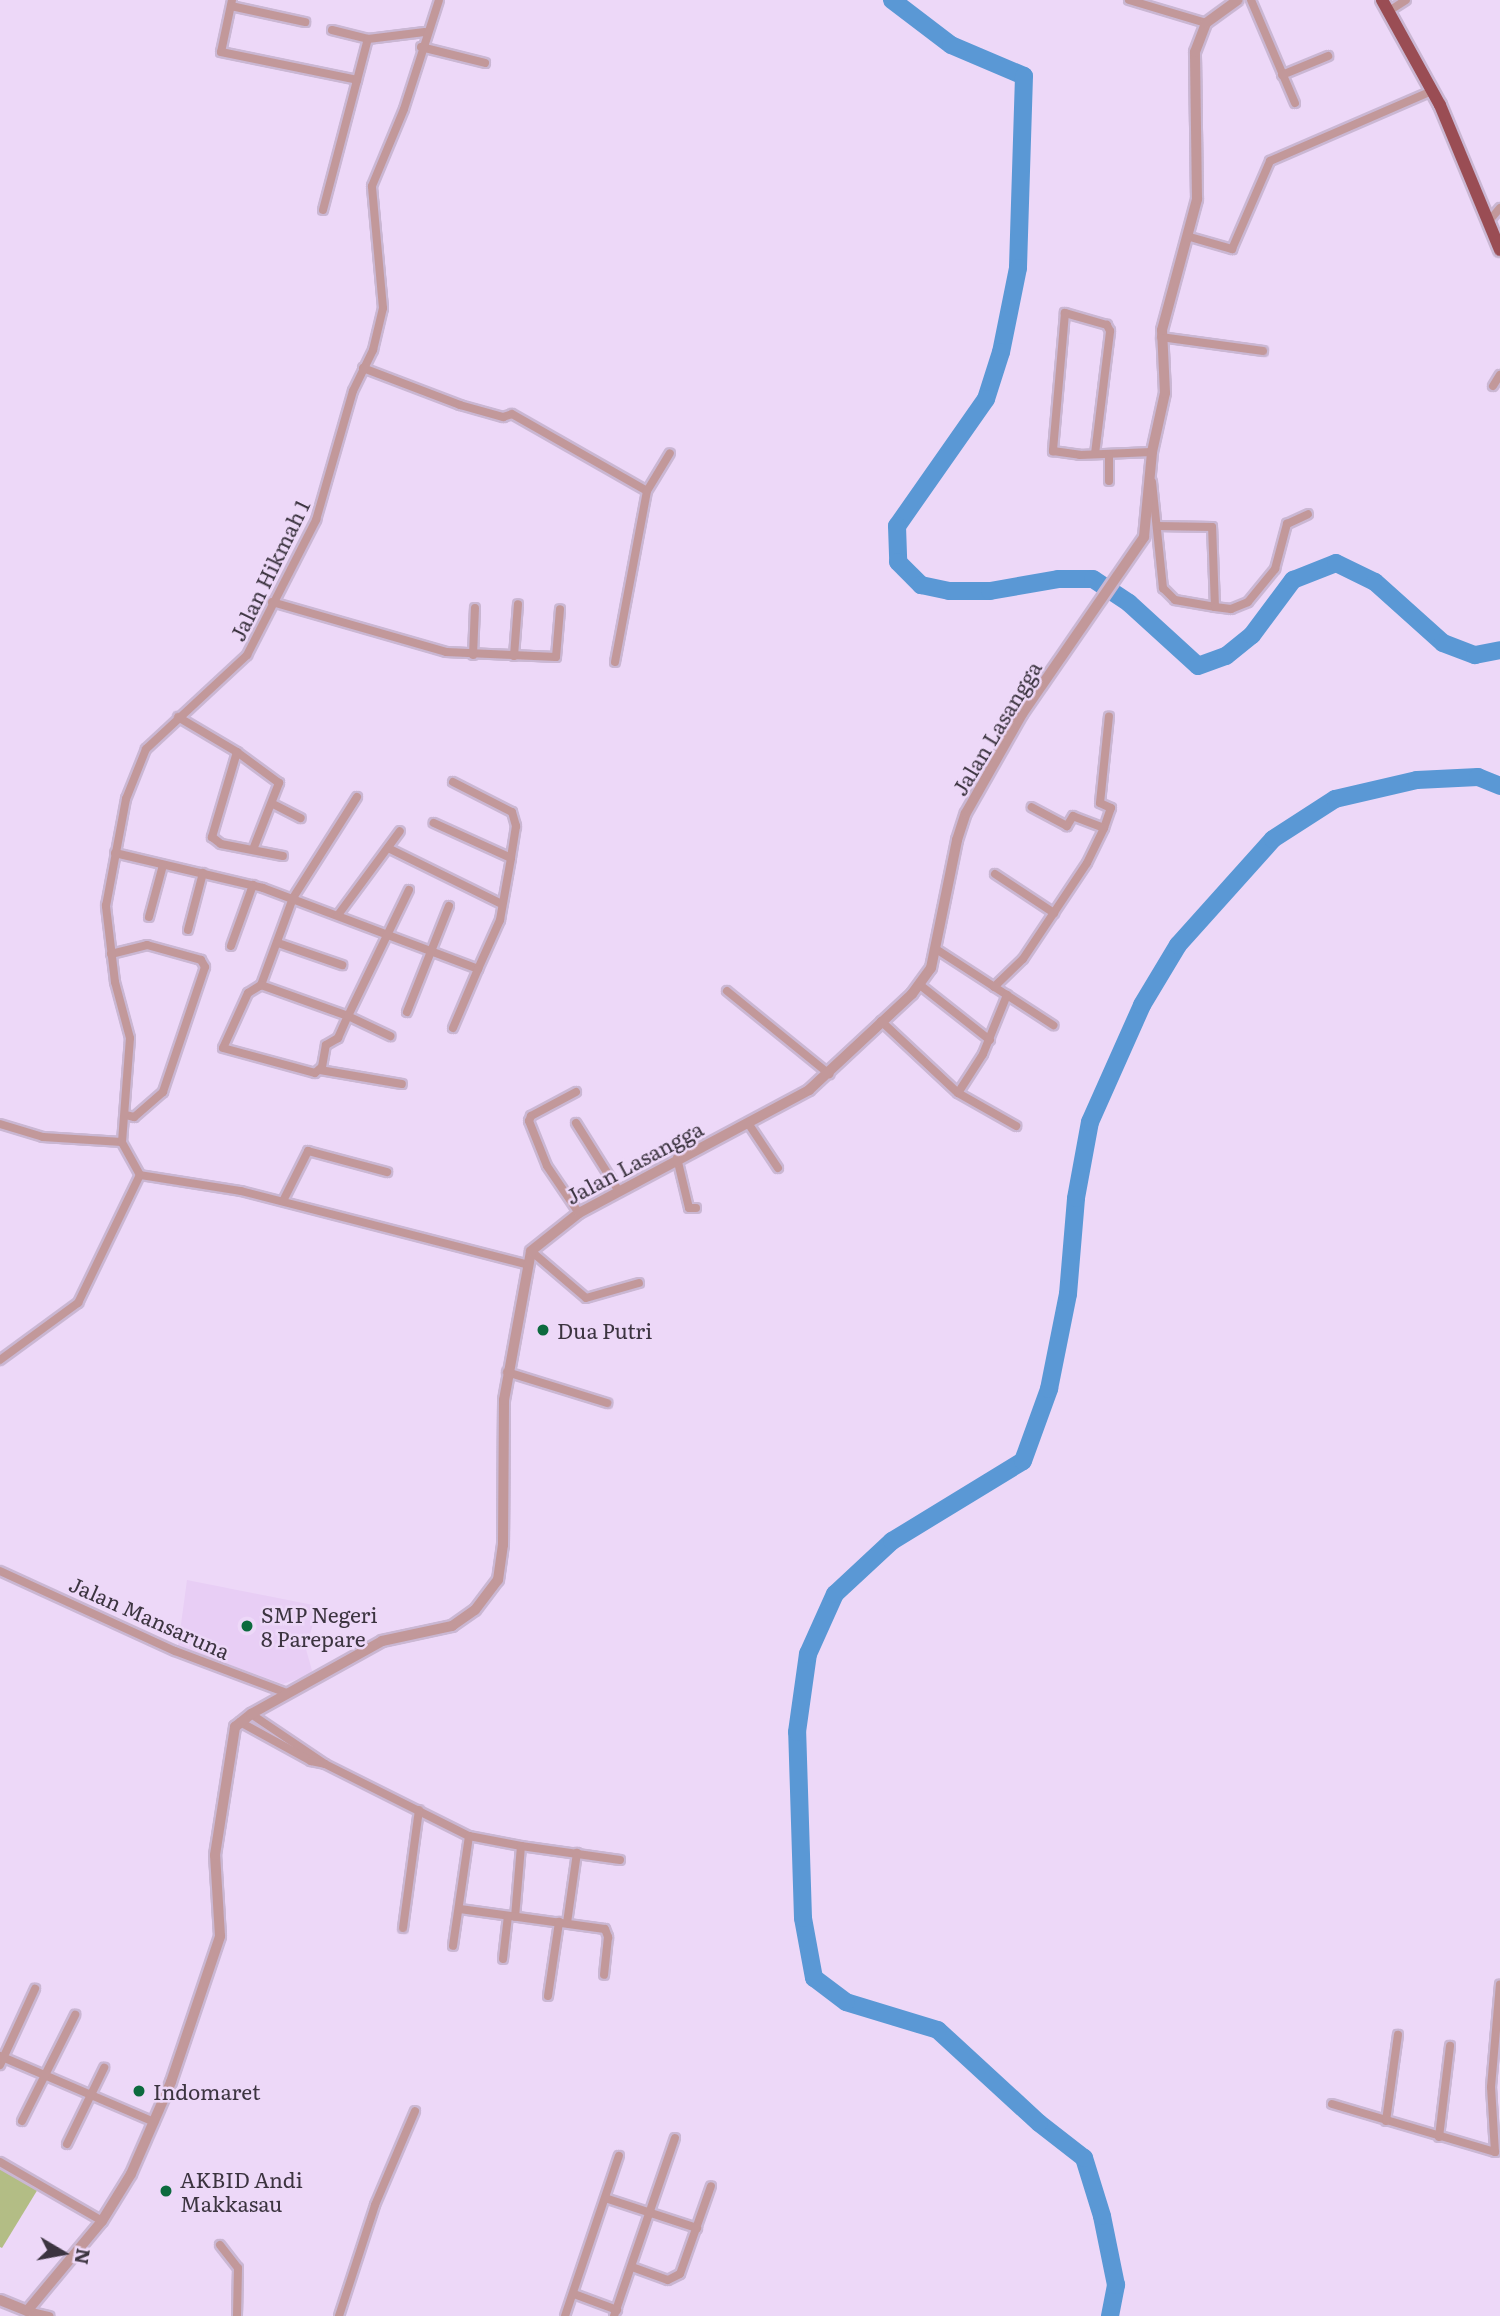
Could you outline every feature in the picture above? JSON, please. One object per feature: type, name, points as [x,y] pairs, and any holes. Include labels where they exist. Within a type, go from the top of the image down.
[{"type":"highway","points":[[1385,6],[1432,90],[1500,250]]},
{"type":"street","name":"Jalan Hikmah 1","points":[[122,1142],[130,1038],[111,954],[106,906],[115,853],[136,768],[146,749],[247,655],[316,520],[363,368],[373,349],[383,308],[372,186],[404,109],[425,32],[439,0]]},
{"type":"street","points":[[1129,0],[1156,3],[1206,23],[1238,0]]},
{"type":"street","points":[[1251,0],[1295,103]]},
{"type":"street","points":[[1385,6],[1406,0]]},
{"type":"street","points":[[305,22],[232,3],[221,52],[357,80]]},
{"type":"street","name":"Jalan Lasangga","points":[[531,1251],[579,1213],[618,1190],[797,1098],[829,1074],[920,985],[936,949],[957,840],[966,813],[1022,713],[1117,580],[1144,537],[1152,479],[1152,452],[1165,393],[1161,337],[1190,237],[1199,178],[1194,62],[1206,23]]},
{"type":"street","points":[[332,30],[368,39],[425,32]]},
{"type":"street","points":[[323,210],[368,39]]},
{"type":"street","points":[[421,47],[485,63]]},
{"type":"street","points":[[1282,75],[1328,56]]},
{"type":"street","points":[[1190,237],[1232,249],[1270,161],[1432,90]]},
{"type":"street","points":[[1489,221],[1500,208]]},
{"type":"street","points":[[1094,454],[1110,331],[1107,324],[1065,313],[1052,447],[1059,453],[1094,454],[1109,454],[1152,452]]},
{"type":"street","points":[[1161,337],[1263,351]]},
{"type":"street","points":[[363,368],[460,405],[503,417],[512,414],[648,491]]},
{"type":"street","points":[[1493,386],[1500,375]]},
{"type":"street","points":[[615,662],[648,491],[670,453]]},
{"type":"street","points":[[1109,454],[1109,481]]},
{"type":"street","points":[[1152,479],[1163,588],[1170,597],[1215,607],[1231,609],[1248,602],[1275,569],[1287,524],[1308,513]]},
{"type":"street","points":[[1157,526],[1212,527],[1215,607]]},
{"type":"street","points":[[272,602],[446,652],[514,656],[556,657],[560,610]]},
{"type":"street","points":[[514,656],[518,604]]},
{"type":"street","points":[[473,654],[475,608]]},
{"type":"street","points":[[994,987],[1023,959],[1087,863],[1104,828],[1111,808],[1100,803],[1109,716]]},
{"type":"street","points":[[178,717],[278,780],[273,804],[254,848]]},
{"type":"street","points":[[237,752],[212,838],[221,844],[254,848],[283,856]]},
{"type":"street","points":[[453,782],[512,812],[516,826],[500,920],[453,1028]]},
{"type":"street","points":[[357,797],[293,898],[261,985],[248,993],[223,1048],[315,1073],[320,1070],[402,1084]]},
{"type":"street","points":[[273,804],[301,818]]},
{"type":"street","points":[[1032,807],[1067,826],[1073,816],[1104,828]]},
{"type":"street","points":[[434,823],[512,858]]},
{"type":"street","points":[[338,915],[400,831]]},
{"type":"street","points":[[388,848],[502,904]]},
{"type":"street","points":[[115,853],[203,873],[293,898],[478,969]]},
{"type":"street","points":[[149,917],[163,865]]},
{"type":"street","points":[[188,930],[203,873]]},
{"type":"street","points":[[995,874],[1054,912]]},
{"type":"street","points":[[231,946],[253,886]]},
{"type":"street","points":[[320,1070],[326,1045],[338,1038],[409,890]]},
{"type":"street","points":[[407,1012],[449,906]]},
{"type":"street","points":[[278,943],[342,965]]},
{"type":"street","points":[[111,954],[147,945],[201,960],[205,967],[163,1092],[134,1116],[125,1115]]},
{"type":"street","points":[[936,949],[1053,1025]]},
{"type":"street","points":[[261,985],[348,1016],[390,1036]]},
{"type":"street","points":[[920,985],[990,1040]]},
{"type":"street","points":[[727,991],[829,1074]]},
{"type":"street","points":[[958,1093],[990,1040],[1007,995]]},
{"type":"street","points":[[881,1021],[958,1093],[1016,1126]]},
{"type":"street","points":[[576,1092],[531,1116],[529,1121],[547,1166],[579,1213]]},
{"type":"street","points":[[576,1123],[618,1190]]},
{"type":"street","points":[[748,1123],[778,1168]]},
{"type":"street","points":[[0,1124],[43,1137],[122,1142],[140,1175]]},
{"type":"street","points":[[283,1201],[308,1150],[387,1172]]},
{"type":"street","points":[[677,1158],[689,1209],[696,1208]]},
{"type":"street","points":[[140,1175],[283,1201],[526,1264]]},
{"type":"street","points":[[0,1360],[78,1303],[140,1175]]},
{"type":"street","points":[[32,2313],[102,2221],[131,2174],[154,2122],[218,1943],[216,1845],[233,1734],[240,1722],[382,1641],[452,1626],[475,1611],[492,1589],[502,1563],[508,1372],[526,1264],[531,1251],[586,1298],[639,1283]]},
{"type":"street","points":[[508,1372],[607,1403]]},
{"type":"street","name":"Jalan Mansaruna","points":[[0,1571],[175,1651],[287,1693]]},
{"type":"street","points":[[251,1714],[325,1764],[468,1836],[620,1860]]},
{"type":"street","points":[[240,1722],[311,1762],[325,1764]]},
{"type":"street","points":[[402,1928],[419,1810]]},
{"type":"street","points":[[453,1946],[468,1836]]},
{"type":"street","points":[[503,1959],[512,1916],[521,1846]]},
{"type":"street","points":[[548,1996],[577,1853]]},
{"type":"street","points":[[460,1909],[608,1932],[604,1975]]},
{"type":"street","points":[[1332,2104],[1495,2152],[1491,2087],[1500,1984]]},
{"type":"street","points":[[0,2065],[35,1989]]},
{"type":"street","points":[[22,2120],[75,2015]]},
{"type":"street","points":[[1385,2121],[1398,2035]]},
{"type":"street","points":[[1439,2137],[1450,2046]]},
{"type":"street","points":[[3,2056],[154,2122]]},
{"type":"street","points":[[67,2144],[104,2068]]},
{"type":"street","points":[[339,2316],[375,2205],[415,2111]]},
{"type":"street","points":[[574,2294],[616,2313],[675,2138]]},
{"type":"street","points":[[565,2316],[619,2155]]},
{"type":"street","points":[[0,2162],[102,2221]]},
{"type":"street","points":[[632,2267],[668,2280],[678,2275],[711,2186]]},
{"type":"street","points":[[605,2198],[697,2228]]},
{"type":"street","points":[[220,2245],[239,2273],[237,2316]]},
{"type":"street","points":[[0,2300],[32,2313],[49,2316]]},
{"type":"shaded area","name":"SMP Negeri 8 Parepare","points":[[187,1580],[318,1606],[306,1649],[313,1674],[283,1684],[178,1646]]},
{"type":"green space","points":[[0,2169],[38,2189],[2,2248],[0,2247]]},
{"type":"waterway","points":[[892,0],[951,45],[1024,76],[1018,268],[1001,352],[986,399],[897,526],[898,562],[921,585],[949,591],[990,591],[1058,579],[1093,579],[1129,603],[1198,666],[1226,656],[1252,635],[1293,580],[1336,563],[1375,582],[1443,643],[1475,655],[1500,650]]},
{"type":"waterway","points":[[1110,2316],[1116,2285],[1102,2216],[1084,2158],[1039,2123],[938,2030],[846,2002],[814,1978],[803,1918],[797,1732],[808,1654],[835,1594],[892,1541],[1023,1461],[1049,1389],[1068,1294],[1076,1198],[1090,1122],[1142,1005],[1178,945],[1273,839],[1335,799],[1417,780],[1478,777],[1500,786]]},
{"type":"place","name":"Dua Putri","points":[[543,1330]]},
{"type":"place","name":"SMP Negeri 8 Parepare","points":[[247,1626]]},
{"type":"place","name":"Indomaret","points":[[139,2091]]},
{"type":"place","name":"AKBID Andi Makkasau","points":[[166,2191]]}]
